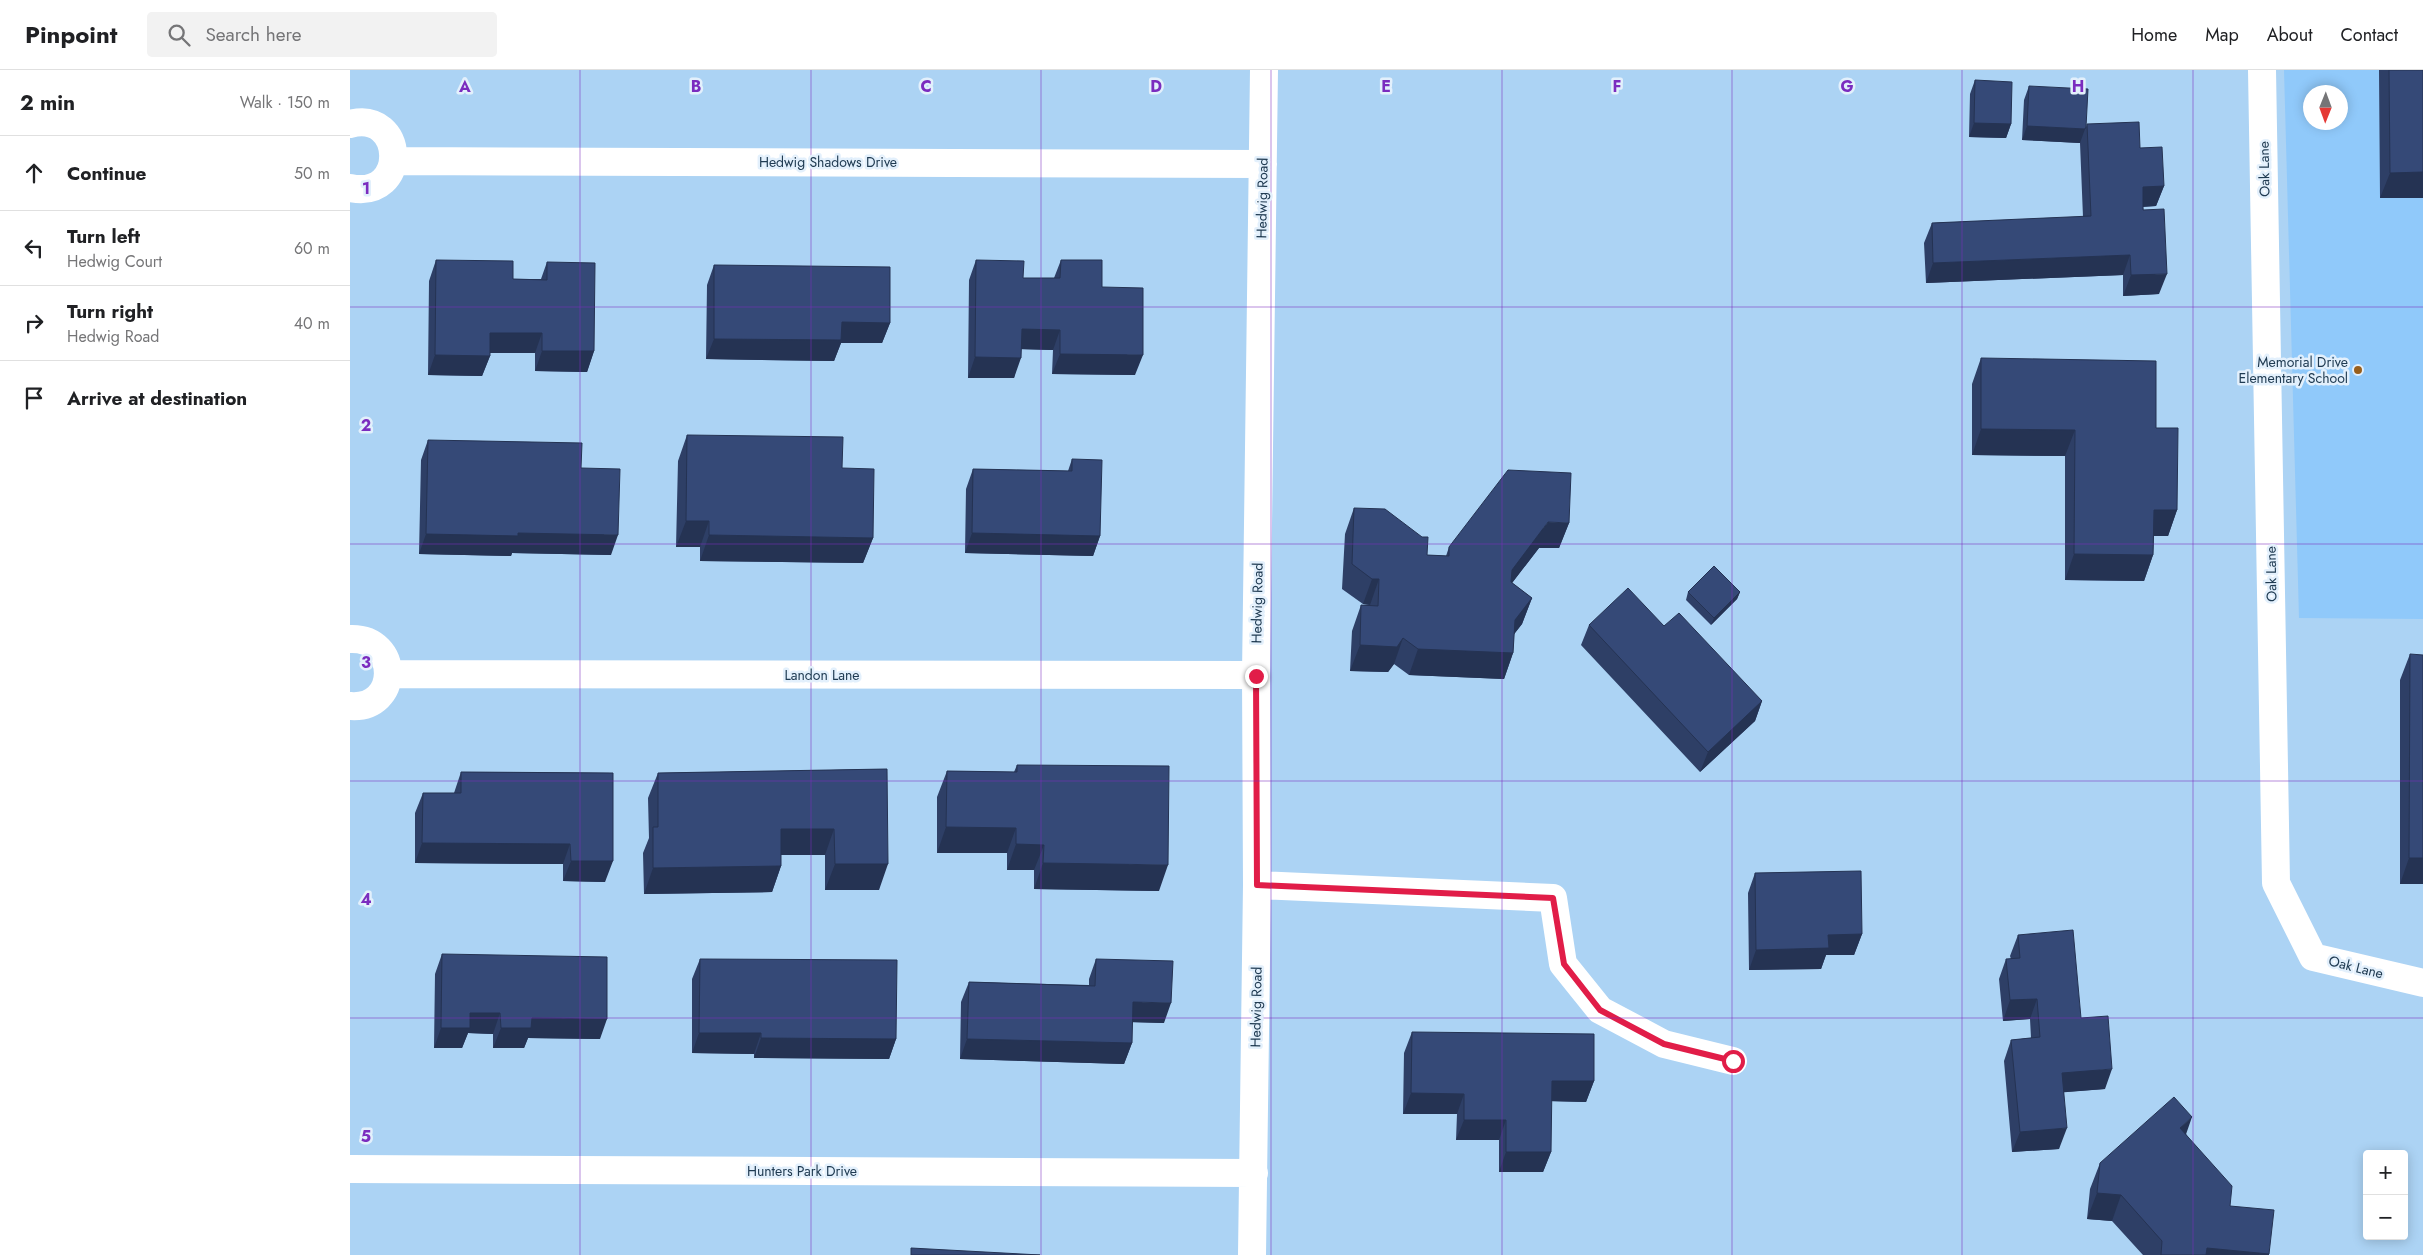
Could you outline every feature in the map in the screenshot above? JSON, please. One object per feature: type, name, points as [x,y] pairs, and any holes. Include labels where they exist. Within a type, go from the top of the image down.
[{"type":"street","name":"Hedwig Road","points":[[1252,1255],[1257,885],[1256,676],[1264,70]]},
{"type":"street","name":"Oak Lane","points":[[2262,70],[2276,883],[2313,957],[2423,983]]},
{"type":"street","points":[[350,124],[363,122],[374,124],[390,140],[394,150],[394,161],[390,172],[379,184],[363,190],[350,188]]},
{"type":"street","name":"Hedwig Shadows Drive","points":[[394,161],[1262,164]]},
{"type":"street","points":[[350,639],[363,639],[373,644],[382,652],[387,663],[388,674],[387,685],[373,702],[363,706],[350,706]]},
{"type":"street","name":"Landon Lane","points":[[388,674],[1256,676]]},
{"type":"street","points":[[1257,885],[1553,898],[1564,964],[1600,1010],[1664,1044],[1733,1061]]},
{"type":"street","name":"Hunters Park Drive","points":[[350,1169],[1254,1173]]},
{"type":"shaded area","name":"Memorial Drive Elementary School","points":[[2284,70],[2423,70],[2423,619],[2299,618]]},
{"type":"building","points":[[2389,70],[2423,70],[2423,172],[2390,173]]},
{"type":"building","points":[[1975,80],[2012,82],[2011,124],[1974,123]]},
{"type":"building","points":[[2029,86],[2088,89],[2085,129],[2027,126]]},
{"type":"building","points":[[2139,122],[2140,148],[2162,147],[2164,186],[2143,187],[2143,210],[2164,209],[2167,274],[2131,275],[2130,255],[1933,263],[1932,223],[2091,216],[2087,124]]},
{"type":"building","points":[[436,260],[513,261],[513,279],[547,280],[547,262],[595,263],[594,351],[542,351],[542,333],[490,333],[490,356],[435,355]]},
{"type":"building","points":[[976,260],[1024,261],[1023,278],[1060,278],[1061,260],[1102,260],[1102,287],[1143,288],[1143,355],[1060,354],[1060,330],[1022,329],[1021,358],[975,357]]},
{"type":"building","points":[[714,265],[890,267],[890,323],[842,322],[841,340],[714,339]]},
{"type":"building","points":[[1981,358],[2156,361],[2156,428],[2178,428],[2177,510],[2154,510],[2153,555],[2074,554],[2075,430],[1981,429]]},
{"type":"building","points":[[687,435],[843,437],[842,468],[874,469],[873,538],[709,535],[709,521],[686,521]]},
{"type":"building","points":[[428,440],[582,443],[581,468],[620,469],[618,535],[518,533],[518,536],[426,534]]},
{"type":"building","points":[[1072,459],[1102,460],[1100,536],[972,533],[973,469],[1072,471]]},
{"type":"building","points":[[1508,470],[1571,473],[1569,523],[1548,522],[1512,570],[1511,582],[1532,598],[1515,620],[1513,653],[1418,649],[1403,638],[1397,647],[1360,645],[1361,605],[1378,606],[1379,579],[1372,579],[1352,564],[1354,508],[1385,509],[1422,537],[1428,537],[1427,555],[1449,556],[1449,547]]},
{"type":"building","points":[[1714,566],[1740,592],[1714,618],[1688,592]]},
{"type":"building","points":[[1628,588],[1664,626],[1679,613],[1762,701],[1708,752],[1589,625]]},
{"type":"building","points":[[2410,654],[2423,655],[2423,858],[2409,858]]},
{"type":"building","points":[[1017,765],[1169,766],[1168,865],[1043,863],[1044,845],[1016,844],[1016,828],[946,827],[947,771],[1017,772]]},
{"type":"building","points":[[887,769],[888,864],[835,864],[834,829],[781,829],[781,866],[653,868],[653,827],[658,827],[658,773]]},
{"type":"building","points":[[461,772],[613,773],[613,861],[571,861],[570,844],[422,843],[423,793],[461,793]]},
{"type":"building","points":[[1861,871],[1862,934],[1828,935],[1829,948],[1756,950],[1755,873]]},
{"type":"building","points":[[2073,930],[2081,1018],[2108,1016],[2112,1069],[2062,1073],[2067,1128],[2020,1132],[2011,1040],[2040,1037],[2037,999],[2010,1000],[2006,959],[2020,958],[2018,935]]},
{"type":"building","points":[[442,954],[607,957],[607,1019],[532,1018],[531,1028],[501,1028],[500,1013],[470,1013],[470,1028],[441,1028]]},
{"type":"building","points":[[700,959],[897,960],[896,1039],[761,1038],[761,1033],[699,1033]]},
{"type":"building","points":[[1096,959],[1173,961],[1171,1003],[1133,1002],[1132,1043],[967,1039],[969,982],[1095,986]]},
{"type":"building","points":[[1412,1032],[1594,1034],[1594,1081],[1552,1081],[1551,1152],[1506,1152],[1506,1120],[1464,1120],[1464,1094],[1411,1093]]},
{"type":"building","points":[[2174,1097],[2192,1117],[2180,1128],[2232,1186],[2230,1206],[2274,1210],[2269,1254],[2207,1248],[2206,1255],[2161,1255],[2162,1241],[2121,1195],[2097,1193],[2100,1163]]},
{"type":"building","points":[[911,1248],[1040,1255],[911,1255]]},
{"type":"place","name":"Memorial Drive Elementary School","points":[[2358,370]]},
{"type":"route","points":[[1256,676],[1257,885],[1553,898],[1564,964],[1600,1010],[1664,1044],[1733,1061]]}]
